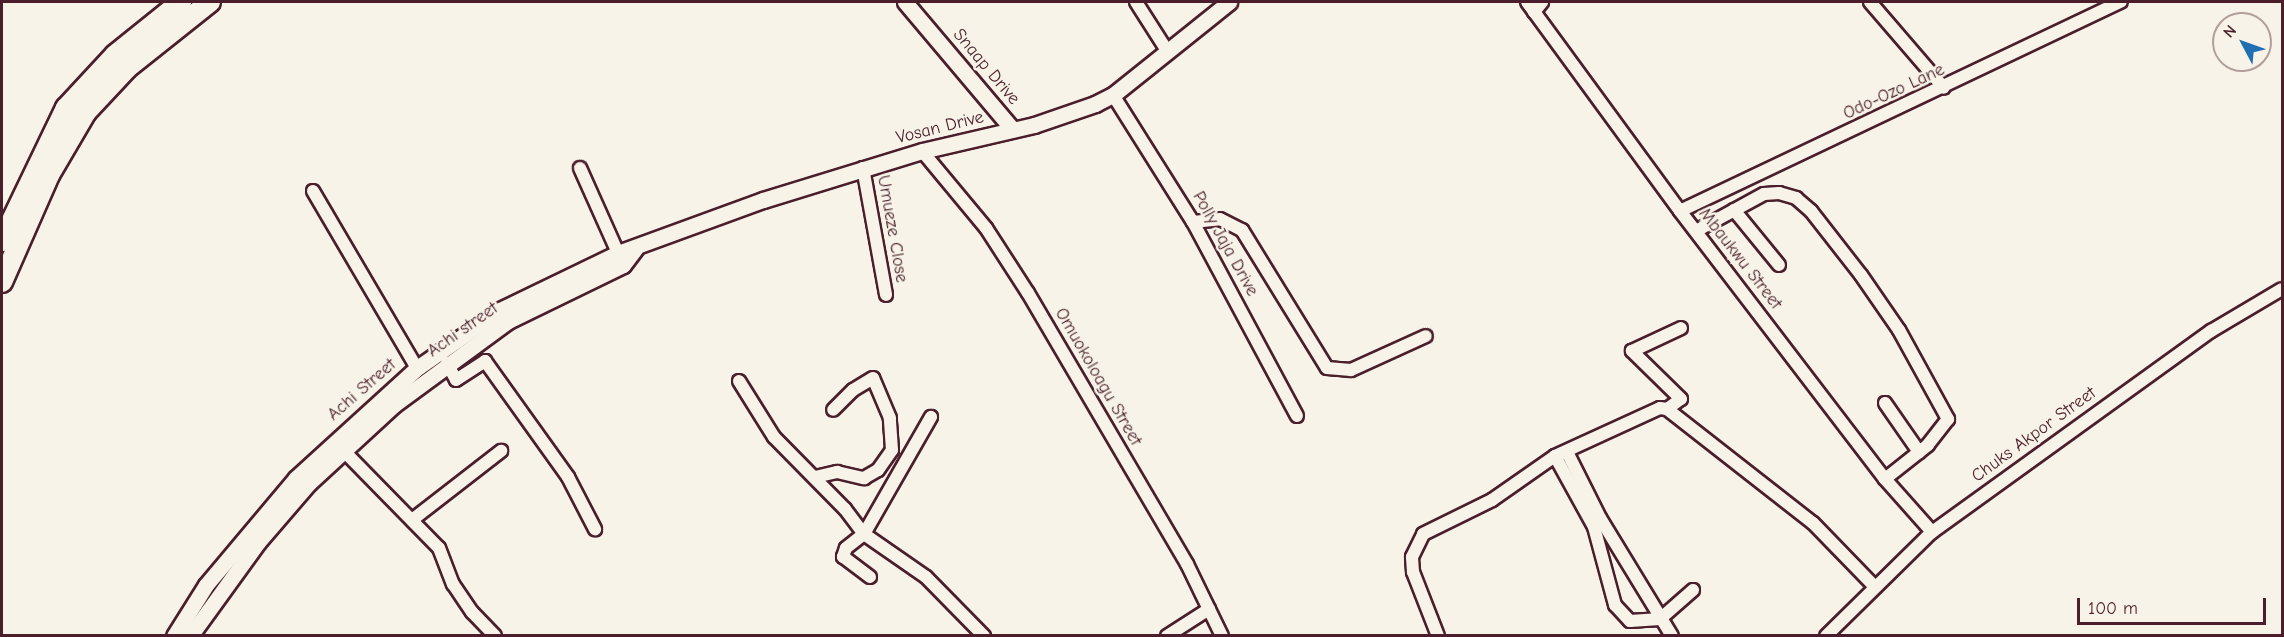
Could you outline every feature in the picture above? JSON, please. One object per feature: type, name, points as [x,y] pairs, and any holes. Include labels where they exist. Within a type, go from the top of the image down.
[{"type":"main road","points":[[2,241],[66,108],[115,55],[181,2]]},
{"type":"main road","points":[[2,282],[49,175],[86,112],[127,68],[210,2]]},
{"type":"street","name":"Snaap Drive","points":[[905,2],[1013,130]]},
{"type":"street","points":[[1136,2],[1166,49]]},
{"type":"street","name":"Vosan Drive","points":[[636,248],[763,200],[922,151],[1013,130],[1113,95],[1166,49],[1228,2]]},
{"type":"street","points":[[1530,7],[1542,2]]},
{"type":"street","points":[[1870,2],[1944,88]]},
{"type":"street","name":"Odo-Ozo Lane","points":[[1680,211],[1944,88],[2121,2]]},
{"type":"street","name":"Mbaukwu Street","points":[[1530,7],[1680,211],[1885,479],[1932,532]]},
{"type":"street","name":"Polly Jaja Drive","points":[[1113,95],[1193,222],[1297,416]]},
{"type":"street","name":"Omuokoloagu Street","points":[[922,151],[986,228],[1028,293],[1209,609],[1222,636]]},
{"type":"street","points":[[580,168],[618,253]]},
{"type":"street","name":"Umueze Close","points":[[863,168],[886,295]]},
{"type":"street","points":[[313,191],[417,368]]},
{"type":"street","points":[[1696,231],[1764,194],[1779,193],[1796,198],[1862,275],[1946,411],[1944,427],[1885,479]]},
{"type":"street","points":[[1734,210],[1779,265]]},
{"type":"street","points":[[1193,222],[1220,219],[1242,230],[1327,368],[1351,370],[1426,336]]},
{"type":"street","name":"Achi Street","points":[[182,634],[258,521],[339,446],[417,368],[500,310],[618,253],[636,248]]},
{"type":"street","name":"Achi street","points":[[339,446],[447,363],[508,321],[623,266],[636,248]]},
{"type":"street","name":"Chuks Akpor Street","points":[[1826,636],[1874,586],[1932,532],[2202,337],[2283,289]]},
{"type":"street","points":[[1438,636],[1413,572],[1415,544],[1435,525],[1492,500],[1561,454],[1636,417],[1667,409],[1681,399],[1632,351],[1681,328]]},
{"type":"street","points":[[447,363],[456,380],[485,361],[568,477],[595,529]]},
{"type":"street","points":[[815,477],[837,472],[864,478],[878,470],[892,450],[890,418],[873,378],[853,390],[833,410]]},
{"type":"street","points":[[739,381],[774,437],[815,477],[864,534],[926,577],[984,636]]},
{"type":"street","points":[[1885,403],[1918,452]]},
{"type":"street","points":[[1667,409],[1813,523],[1874,586]]},
{"type":"street","points":[[870,577],[843,557],[846,548],[864,534],[931,417]]},
{"type":"street","points":[[339,446],[439,548],[453,584],[472,612],[495,636]]},
{"type":"street","points":[[412,520],[501,451]]},
{"type":"street","points":[[1561,454],[1594,527],[1615,605],[1634,622],[1660,619],[1693,591]]},
{"type":"street","points":[[1561,454],[1672,636]]},
{"type":"street","points":[[1167,636],[1209,609]]}]
